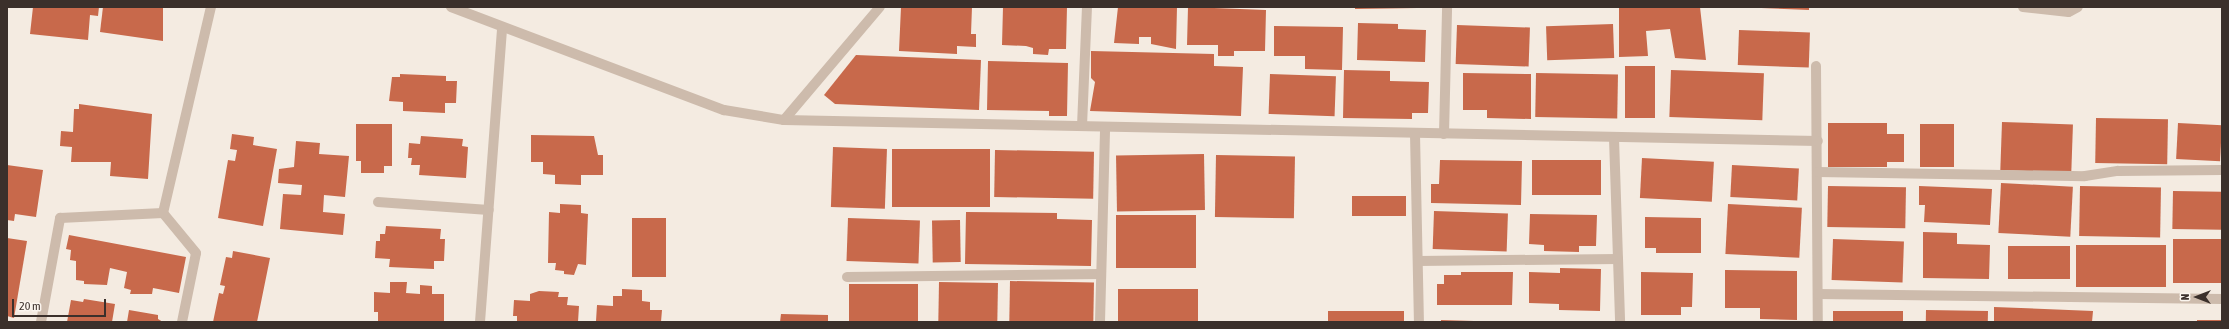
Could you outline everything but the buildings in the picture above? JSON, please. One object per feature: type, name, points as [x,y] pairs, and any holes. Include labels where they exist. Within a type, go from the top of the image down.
[{"type":"street","points":[[163,213],[211,7]]},
{"type":"street","points":[[451,7],[502,28],[724,110],[784,120],[1818,141]]},
{"type":"street","points":[[784,120],[880,7]]},
{"type":"street","points":[[1082,126],[1087,7]]},
{"type":"street","points":[[1444,134],[1447,7]]},
{"type":"street","points":[[2023,7],[2069,12],[2078,7]]},
{"type":"street","points":[[480,322],[502,28]]},
{"type":"street","points":[[1816,66],[1818,141],[1818,322]]},
{"type":"street","points":[[1100,322],[1105,127]]},
{"type":"street","points":[[1415,134],[1419,322]]},
{"type":"street","points":[[1614,138],[1620,322]]},
{"type":"street","points":[[1818,172],[2085,176],[2118,171],[2222,170]]},
{"type":"street","points":[[378,202],[489,210]]},
{"type":"street","points":[[41,322],[60,218],[163,213]]},
{"type":"street","points":[[163,213],[196,253],[182,322]]},
{"type":"street","points":[[1418,261],[1618,259]]},
{"type":"street","points":[[847,277],[1101,274]]},
{"type":"street","points":[[1818,294],[2222,299]]}]
